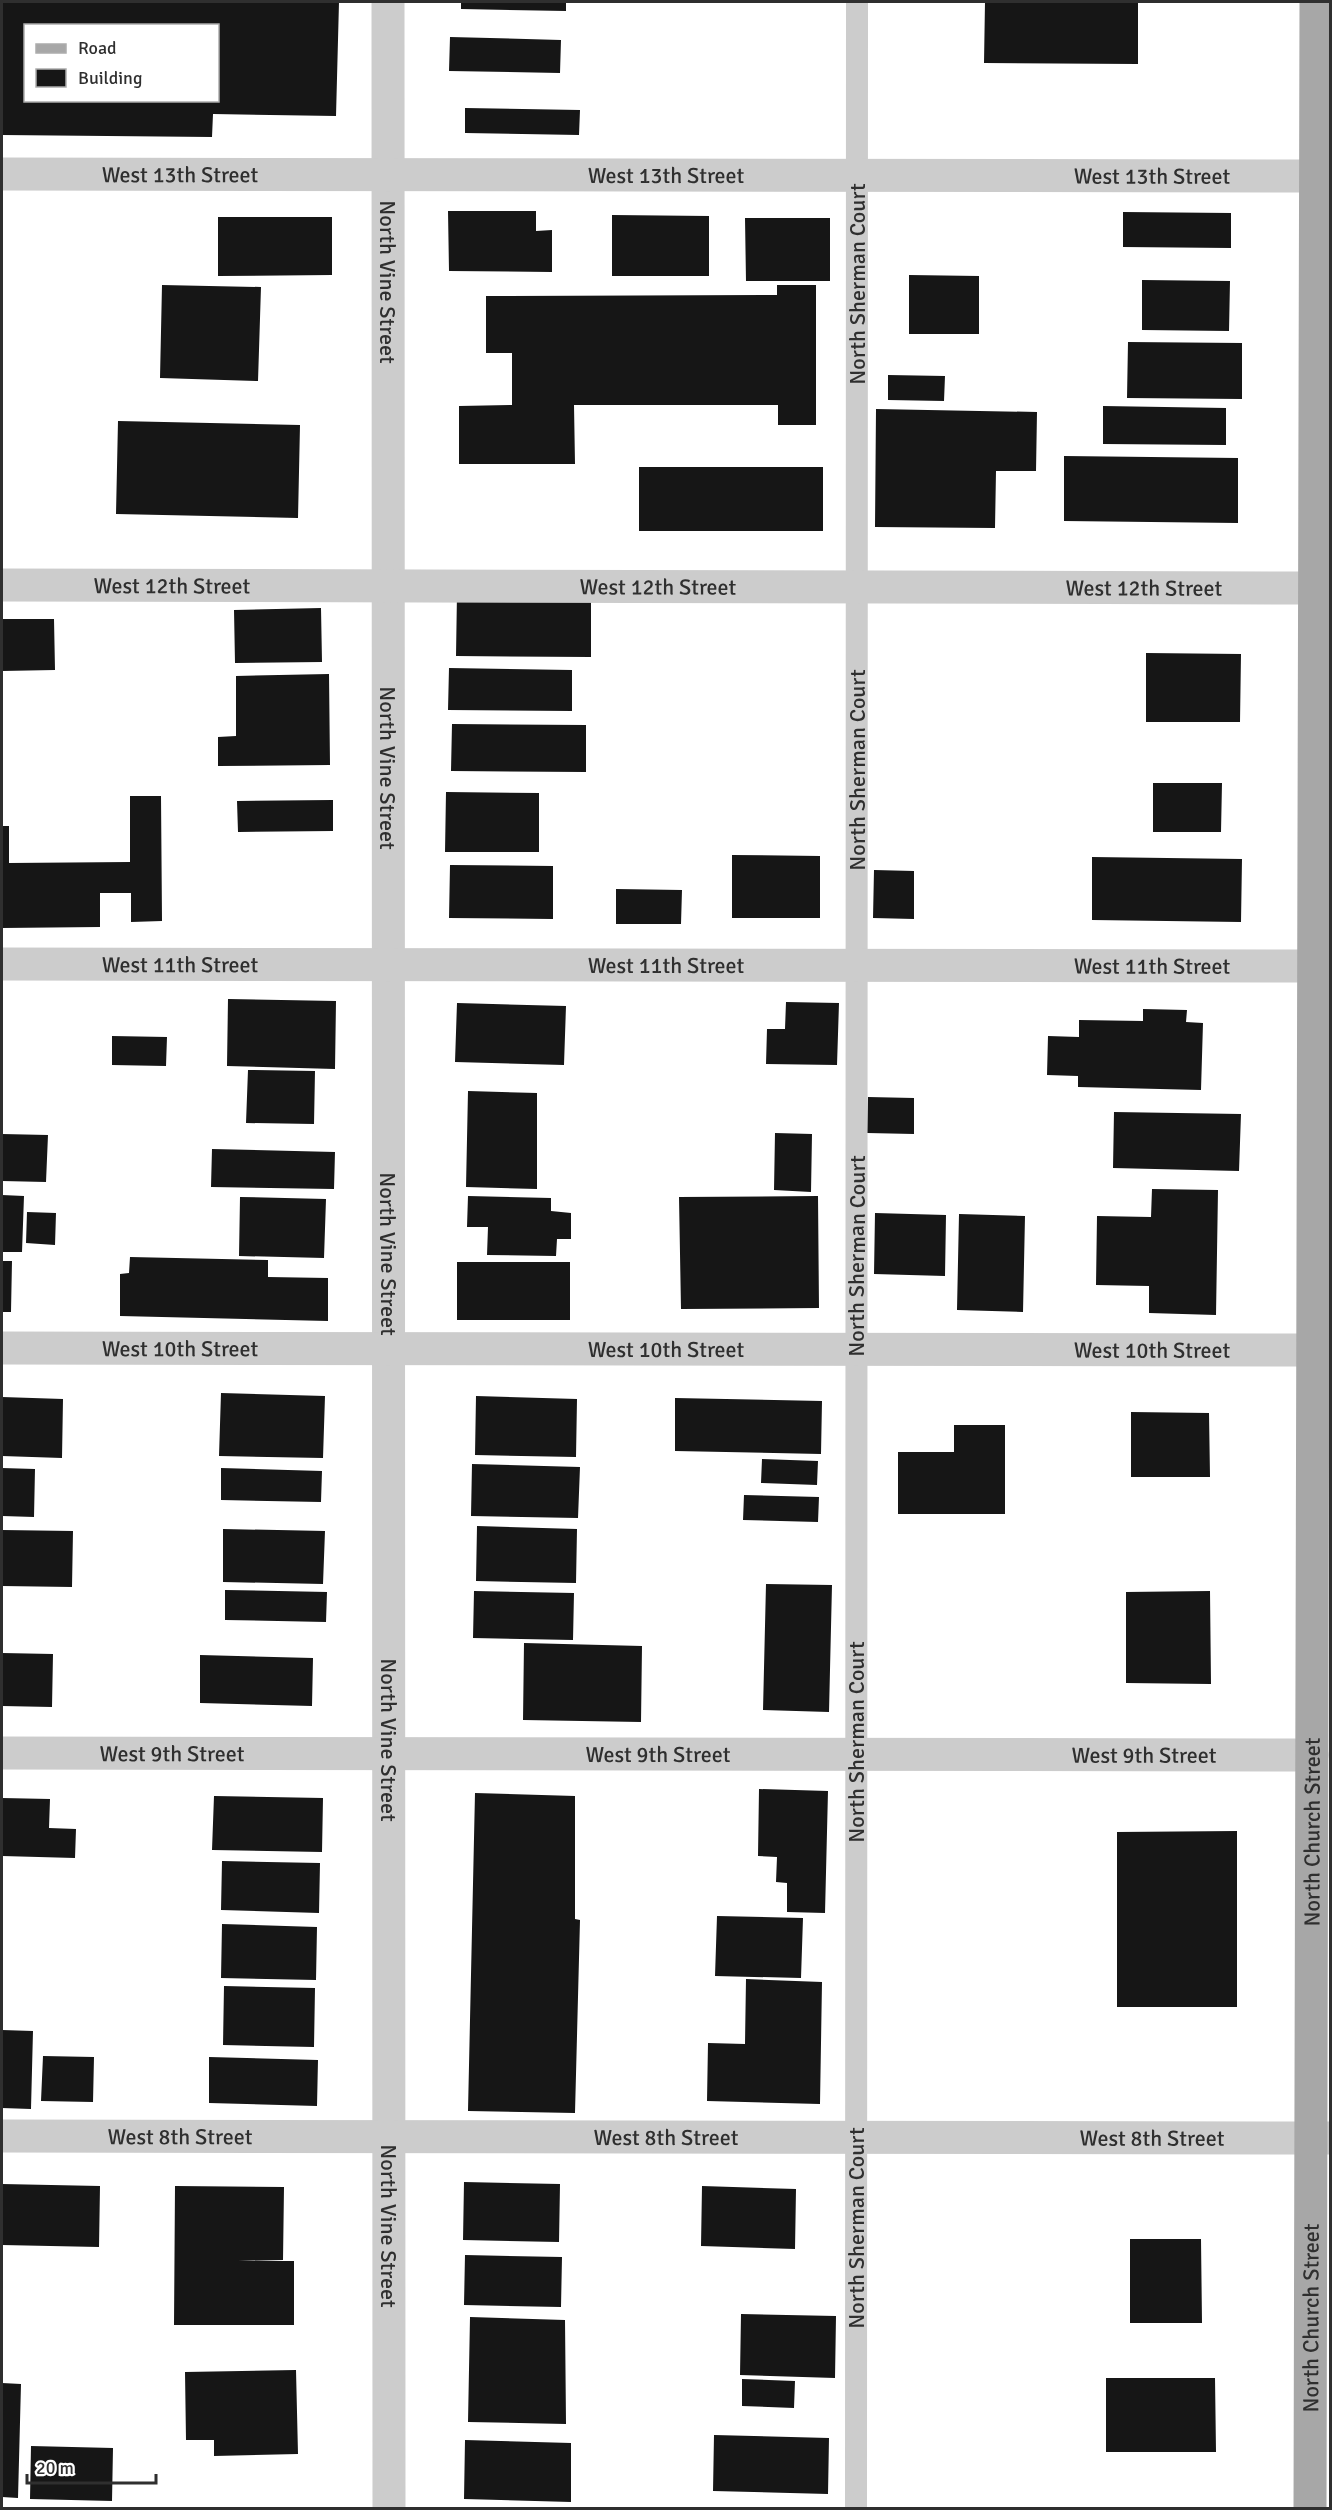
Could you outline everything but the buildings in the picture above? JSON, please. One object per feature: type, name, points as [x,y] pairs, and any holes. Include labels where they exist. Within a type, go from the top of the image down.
[{"type":"main road","name":"North Church Street","points":[[1310,2508],[1321,2138],[1312,1755],[1322,1350],[1322,966],[1315,588],[1323,176],[1316,2]]},
{"type":"street","name":"North Vine Street","points":[[388,2],[389,2508]]},
{"type":"street","name":"West 13th Street","points":[[2,174],[1323,176]]},
{"type":"street","name":"West 12th Street","points":[[2,585],[1315,588]]},
{"type":"street","name":"West 11th Street","points":[[2,964],[1322,966]]},
{"type":"street","name":"West 10th Street","points":[[2,1348],[1322,1350]]},
{"type":"street","name":"West 9th Street","points":[[2,1753],[1312,1755]]},
{"type":"street","name":"West 8th Street","points":[[2,2136],[1321,2138]]},
{"type":"lane","name":"North Sherman Court","points":[[856,2508],[857,2]]}]
